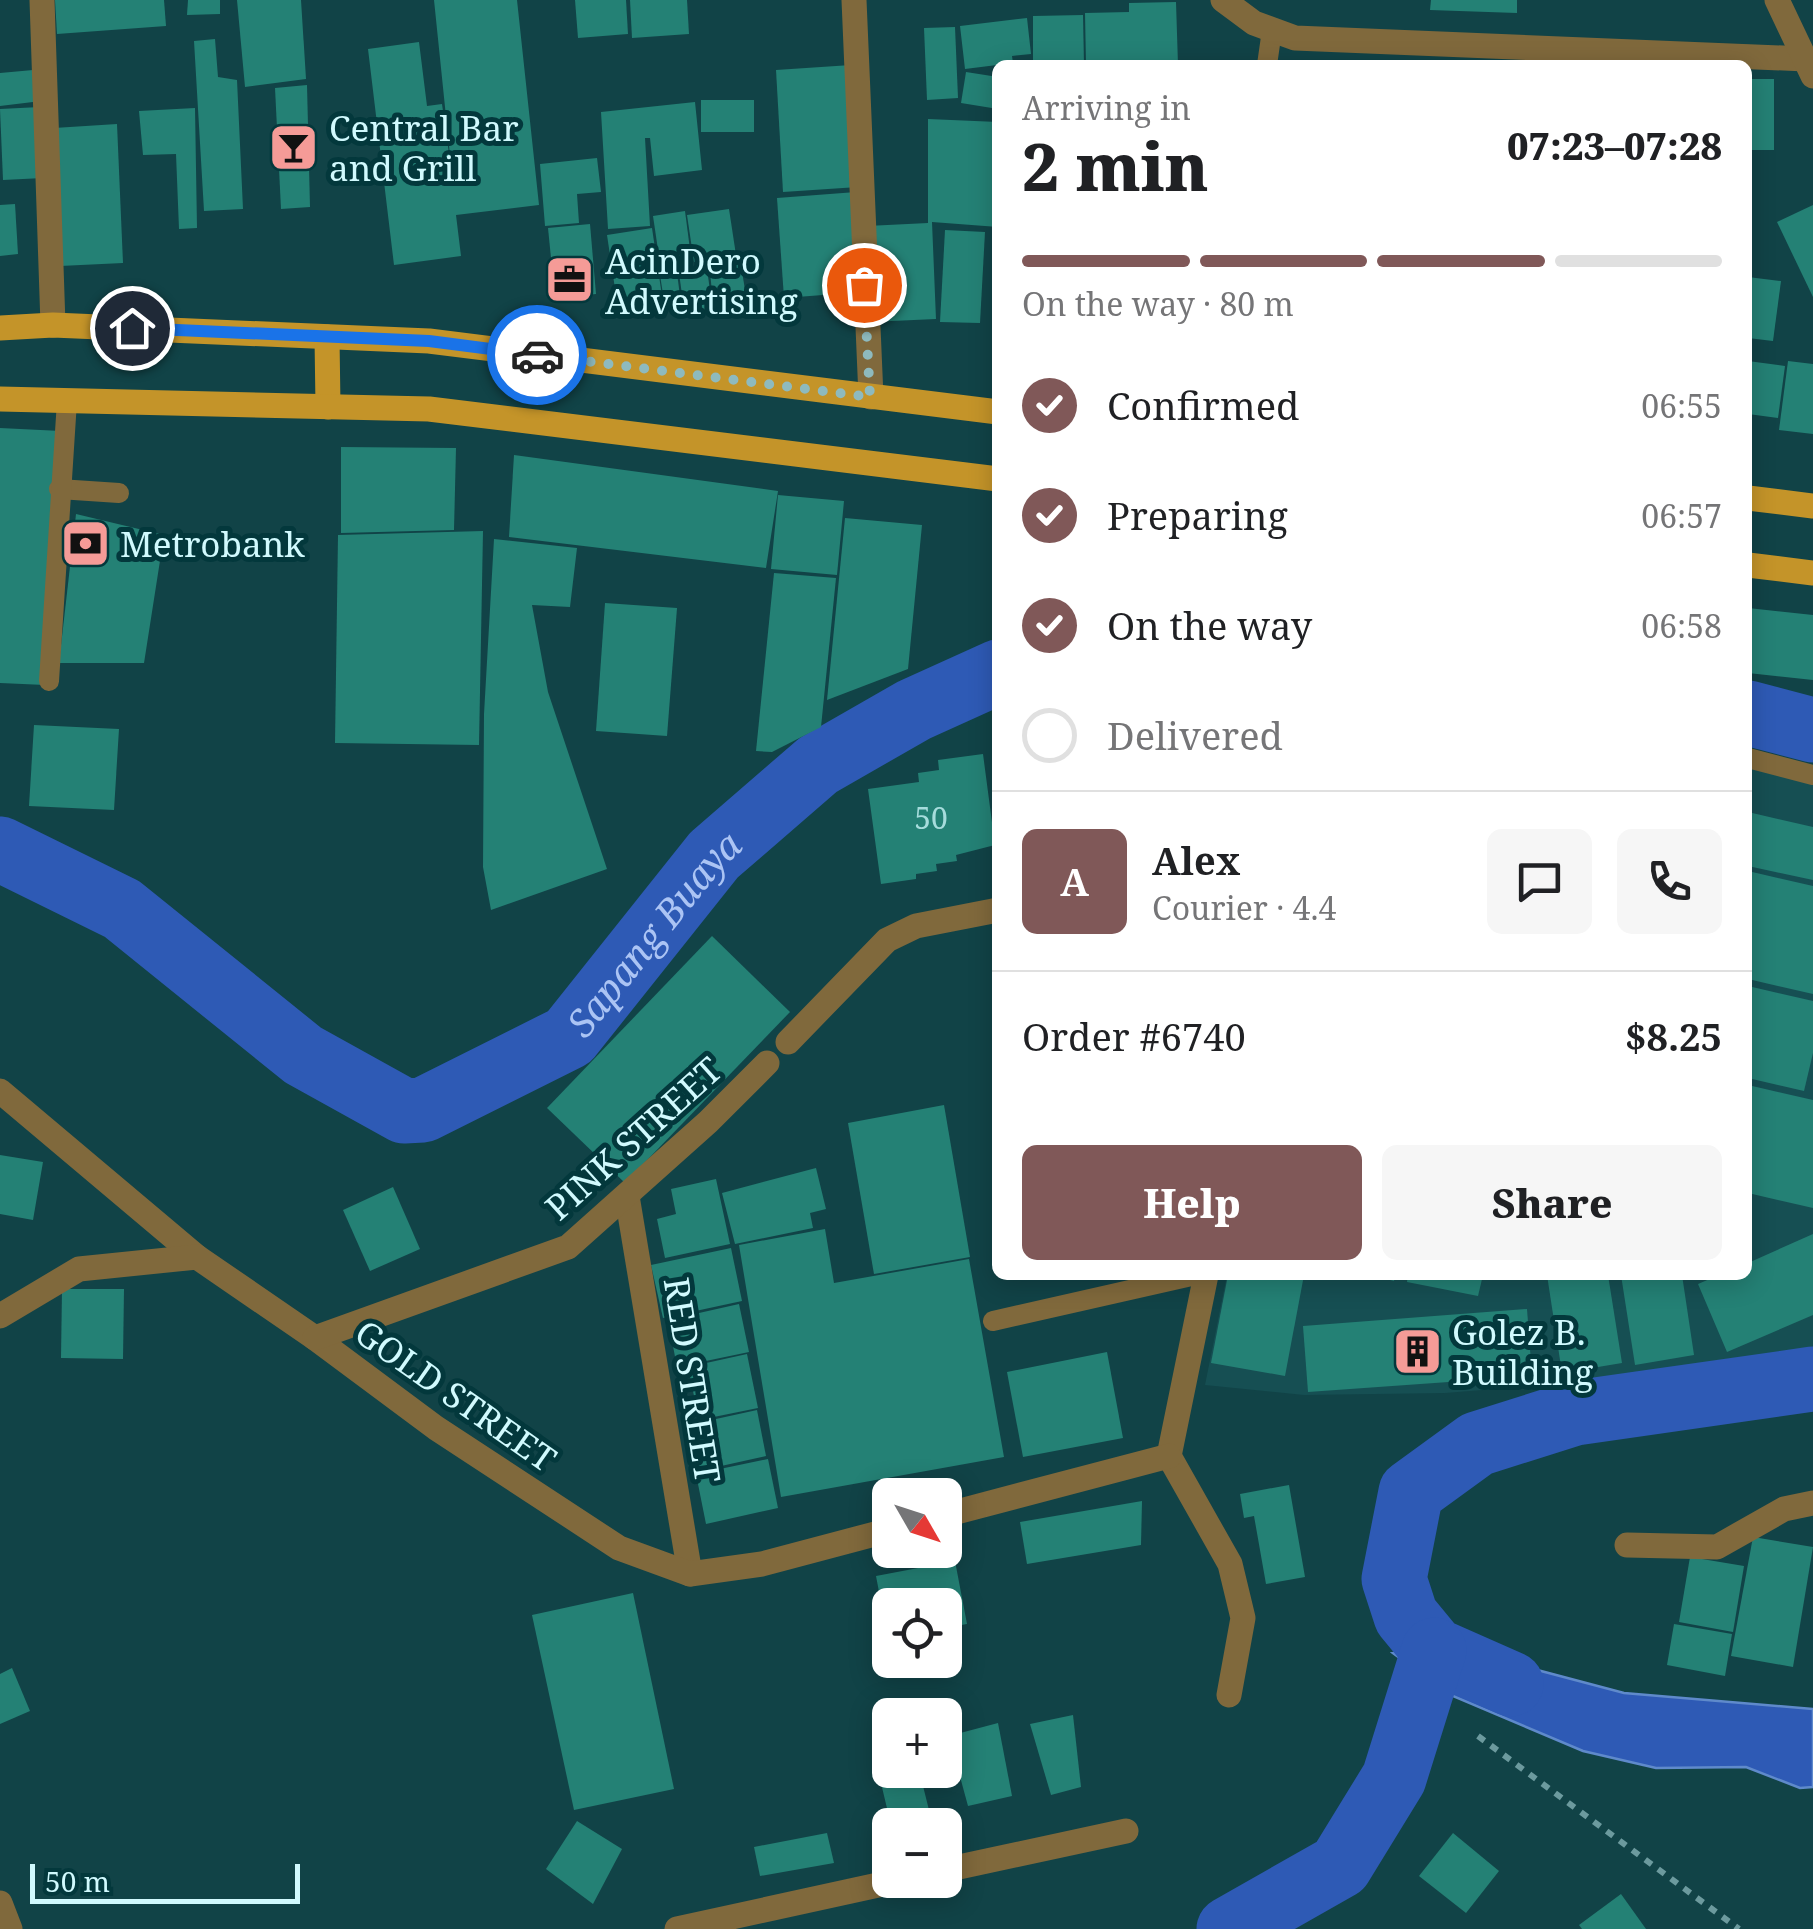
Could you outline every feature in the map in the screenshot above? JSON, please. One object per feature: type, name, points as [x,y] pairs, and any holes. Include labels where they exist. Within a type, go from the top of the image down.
[{"type":"main road","points":[[0,328],[54,325],[429,341],[992,411]]},
{"type":"main road","points":[[327,337],[328,407]]},
{"type":"main road","points":[[0,399],[429,409],[992,478]]},
{"type":"main road","points":[[1752,498],[1813,506]]},
{"type":"main road","points":[[1752,565],[1813,573]]},
{"type":"street","points":[[42,0],[54,325]]},
{"type":"street","points":[[854,0],[870,397]]},
{"type":"street","points":[[1223,0],[1254,23],[1295,38],[1672,60]]},
{"type":"street","points":[[1752,65],[1809,68],[1778,0]]},
{"type":"street","points":[[788,1042],[886,940],[916,926],[992,911]]},
{"type":"street","name":"PINK STREET","points":[[315,1338],[568,1248],[768,1063]]},
{"type":"street","name":"GOLD STREET","points":[[0,1091],[197,1257],[436,1428],[618,1548],[690,1574],[762,1564],[872,1535]]},
{"type":"street","name":"RED STREET","points":[[627,1196],[690,1574]]},
{"type":"street","points":[[0,1316],[78,1268],[197,1257]]},
{"type":"street","points":[[1205,1280],[1169,1456],[1230,1564],[1243,1618],[1229,1695]]},
{"type":"street","points":[[962,1511],[1169,1456]]},
{"type":"street","points":[[1627,1545],[1716,1547],[1784,1509],[1813,1503]]},
{"type":"street","points":[[962,1866],[1126,1831]]},
{"type":"street","points":[[677,1929],[872,1886]]},
{"type":"street","points":[[0,1902],[10,1929]]},
{"type":"lane","points":[[1268,60],[1272,30]]},
{"type":"lane","points":[[50,682],[67,401]]},
{"type":"lane","points":[[59,489],[119,493]]},
{"type":"lane","points":[[1752,759],[1813,775]]},
{"type":"lane","points":[[992,1322],[1174,1280]]},
{"type":"path","points":[[1478,1736],[1739,1929]]},
{"type":"shaded area","points":[[1752,764],[1813,781],[1813,1349],[1645,1377],[1445,1393],[1304,1395],[1205,1385],[1226,1280],[1752,1280]]},
{"type":"water","points":[[1468,1644],[1526,1667],[1624,1693],[1813,1709],[1813,1787],[1800,1788],[1746,1767],[1656,1768],[1583,1751],[1448,1694],[1393,1653]]},
{"type":"building","points":[[55,0],[164,0],[166,26],[57,34]]},
{"type":"building","points":[[188,0],[220,0],[220,14],[187,15]]},
{"type":"building","points":[[237,0],[301,0],[306,79],[245,87]]},
{"type":"building","points":[[434,0],[517,0],[539,205],[456,215],[461,256],[394,265],[368,49],[419,42],[427,106],[442,104],[452,175]]},
{"type":"building","points":[[575,0],[626,0],[628,34],[578,38]]},
{"type":"building","points":[[630,0],[687,0],[689,34],[632,38]]},
{"type":"building","points":[[1431,0],[1517,0],[1517,13],[1430,10]]},
{"type":"building","points":[[1176,2],[1178,60],[1086,60],[1085,13],[1129,12],[1129,3]]},
{"type":"building","points":[[1083,15],[1084,60],[1033,60],[1033,16]]},
{"type":"building","points":[[1027,18],[1031,54],[965,69],[960,26]]},
{"type":"building","points":[[955,27],[958,98],[927,100],[924,28]]},
{"type":"building","points":[[215,39],[218,77],[237,80],[243,209],[204,211],[194,41]]},
{"type":"building","points":[[851,65],[858,187],[783,192],[776,70]]},
{"type":"building","points":[[33,70],[33,102],[0,106],[0,73]]},
{"type":"building","points":[[966,72],[992,76],[992,108],[961,103]]},
{"type":"building","points":[[1752,79],[1774,79],[1774,150],[1752,150]]},
{"type":"building","name":"Central Bar and Grill","points":[[307,85],[310,207],[281,209],[275,88]]},
{"type":"building","points":[[701,100],[754,100],[754,132],[701,132]]},
{"type":"building","points":[[695,102],[702,170],[654,176],[650,138],[645,138],[650,226],[608,229],[601,112]]},
{"type":"building","points":[[40,107],[43,178],[3,180],[0,109]]},
{"type":"building","points":[[195,108],[197,228],[179,229],[176,154],[143,155],[139,111]]},
{"type":"building","points":[[928,119],[992,122],[992,227],[932,222],[936,319],[870,322],[867,226],[928,223]]},
{"type":"building","points":[[117,124],[123,263],[60,266],[54,128]]},
{"type":"building","points":[[597,158],[601,192],[577,194],[579,223],[545,226],[540,164]]},
{"type":"building","points":[[856,192],[862,292],[784,298],[777,198]]},
{"type":"building","points":[[15,204],[18,254],[0,256],[0,205]]},
{"type":"building","points":[[1813,205],[1813,297],[1777,222]]},
{"type":"building","points":[[729,209],[736,255],[694,262],[687,215]]},
{"type":"building","points":[[685,211],[692,265],[661,270],[653,216]]},
{"type":"building","points":[[590,224],[596,294],[555,298],[548,228]]},
{"type":"building","points":[[652,228],[662,296],[617,302],[607,235]]},
{"type":"building","points":[[945,230],[985,232],[980,323],[940,322]]},
{"type":"building","points":[[740,259],[746,296],[713,301],[709,263]]},
{"type":"building","points":[[707,269],[713,312],[685,316],[679,273]]},
{"type":"building","points":[[677,273],[681,304],[665,307],[660,275]]},
{"type":"building","points":[[1752,277],[1781,281],[1773,341],[1752,338]]},
{"type":"building","points":[[1788,361],[1813,364],[1813,434],[1779,430]]},
{"type":"building","points":[[1752,362],[1785,366],[1778,418],[1752,415]]},
{"type":"building","points":[[0,428],[61,431],[45,685],[0,683]]},
{"type":"building","points":[[341,447],[456,448],[454,530],[341,533]]},
{"type":"building","points":[[514,455],[778,491],[766,568],[509,537]]},
{"type":"building","points":[[778,495],[844,501],[837,575],[771,569]]},
{"type":"building","points":[[76,514],[164,535],[144,663],[59,663]]},
{"type":"building","points":[[845,518],[922,525],[908,669],[827,700]]},
{"type":"building","points":[[483,531],[479,745],[335,743],[338,535]]},
{"type":"building","points":[[494,539],[577,548],[570,607],[532,605],[548,692],[607,869],[491,910],[483,867],[484,714]]},
{"type":"building","points":[[774,573],[836,578],[821,727],[772,752],[756,751]]},
{"type":"building","points":[[605,603],[677,608],[667,736],[596,731]]},
{"type":"building","points":[[1752,608],[1813,615],[1813,680],[1752,673]]},
{"type":"building","points":[[34,725],[119,729],[114,810],[29,806]]},
{"type":"building","points":[[983,754],[992,846],[956,855],[957,861],[936,864],[937,871],[916,874],[916,879],[881,884],[868,789],[919,782],[918,773],[939,770],[938,760]]},
{"type":"building","points":[[1752,813],[1813,827],[1813,880],[1752,867]]},
{"type":"building","points":[[1752,872],[1813,886],[1813,994],[1752,980]]},
{"type":"building","points":[[712,936],[790,1012],[625,1183],[547,1108]]},
{"type":"building","points":[[1752,987],[1813,1001],[1813,1053],[1804,1091],[1752,1079]]},
{"type":"building","points":[[1752,1086],[1813,1100],[1813,1208],[1752,1194]]},
{"type":"building","points":[[944,1105],[970,1257],[874,1274],[848,1123]]},
{"type":"building","points":[[0,1155],[43,1162],[33,1220],[0,1214]]},
{"type":"building","points":[[816,1168],[826,1209],[810,1213],[813,1228],[735,1244],[722,1193]]},
{"type":"building","points":[[716,1179],[730,1244],[665,1258],[657,1219],[676,1214],[671,1189]]},
{"type":"building","points":[[393,1187],[420,1249],[370,1271],[343,1210]]},
{"type":"building","points":[[825,1229],[834,1283],[969,1259],[1004,1457],[781,1497],[739,1245]]},
{"type":"building","points":[[1813,1234],[1813,1315],[1727,1352],[1698,1284],[1707,1280],[1752,1280],[1752,1261]]},
{"type":"building","points":[[731,1248],[742,1301],[663,1318],[651,1265]]},
{"type":"building","points":[[1227,1280],[1303,1280],[1285,1376],[1211,1363]]},
{"type":"building","points":[[1407,1280],[1482,1280],[1478,1296]]},
{"type":"building","points":[[1548,1280],[1609,1280],[1622,1363],[1562,1373]]},
{"type":"building","points":[[1622,1280],[1683,1280],[1694,1355],[1635,1365]]},
{"type":"building","points":[[62,1289],[124,1289],[123,1359],[61,1358]]},
{"type":"building","points":[[739,1304],[749,1352],[677,1367],[668,1320]]},
{"type":"building","name":"Golez B. Building","points":[[1527,1309],[1532,1376],[1308,1392],[1303,1326]]},
{"type":"building","points":[[1107,1352],[1123,1438],[1023,1457],[1007,1372]]},
{"type":"building","points":[[747,1354],[758,1408],[699,1420],[688,1367]]},
{"type":"building","points":[[757,1410],[766,1456],[694,1472],[684,1426]]},
{"type":"building","points":[[768,1459],[778,1508],[706,1524],[696,1474]]},
{"type":"building","points":[[1289,1485],[1305,1577],[1266,1584],[1254,1516],[1244,1518],[1240,1494]]},
{"type":"building","points":[[1142,1501],[1141,1545],[1027,1564],[1020,1522]]},
{"type":"building","points":[[1753,1537],[1813,1547],[1793,1667],[1731,1656]]},
{"type":"building","points":[[1690,1557],[1744,1566],[1733,1632],[1679,1622]]},
{"type":"building","points":[[918,1568],[956,1568],[960,1588],[878,1588],[876,1576]]},
{"type":"building","points":[[633,1593],[674,1789],[574,1810],[532,1615]]},
{"type":"building","points":[[962,1598],[967,1624],[962,1625]]},
{"type":"building","points":[[1674,1624],[1732,1634],[1725,1676],[1667,1665]]},
{"type":"building","points":[[12,1668],[30,1711],[0,1724],[0,1674]]},
{"type":"building","points":[[1073,1715],[1081,1787],[1051,1795],[1030,1724]]},
{"type":"building","points":[[998,1723],[1012,1796],[968,1806],[962,1784],[962,1733]]},
{"type":"building","points":[[882,1788],[924,1788],[928,1808],[887,1808]]},
{"type":"building","points":[[577,1821],[622,1849],[593,1904],[546,1869]]},
{"type":"building","points":[[827,1833],[834,1863],[760,1876],[754,1847]]},
{"type":"building","points":[[1453,1833],[1499,1871],[1466,1913],[1419,1876]]},
{"type":"building","points":[[1621,1894],[1646,1929],[1582,1929],[1579,1925]]},
{"type":"waterway","name":"Sapang Buaya","points":[[0,849],[122,909],[303,1055],[404,1111],[423,1110],[569,1037],[714,855],[818,765],[914,710],[992,675]]},
{"type":"waterway","name":"Sapang Buaya","points":[[1752,714],[1813,730]]},
{"type":"waterway","name":"Sapang Buaya","points":[[1511,1684],[1434,1650],[1406,1616],[1394,1579],[1411,1492],[1477,1444],[1575,1413],[1813,1379]]},
{"type":"waterway","points":[[1229,1929],[1340,1866],[1394,1778],[1434,1650]]},
{"type":"way so far","points":[[537,355],[870,397],[864,285]]},
{"type":"place","name":"Central Bar and Grill","points":[[294,147]]},
{"type":"place","name":"AcinDero Advertising","points":[[570,280]]},
{"type":"place","name":"Metrobank","points":[[85,543]]},
{"type":"place","name":"Golez B. Building","points":[[1417,1351]]},
{"type":"route","points":[[132,328],[429,341],[537,355]]}]
